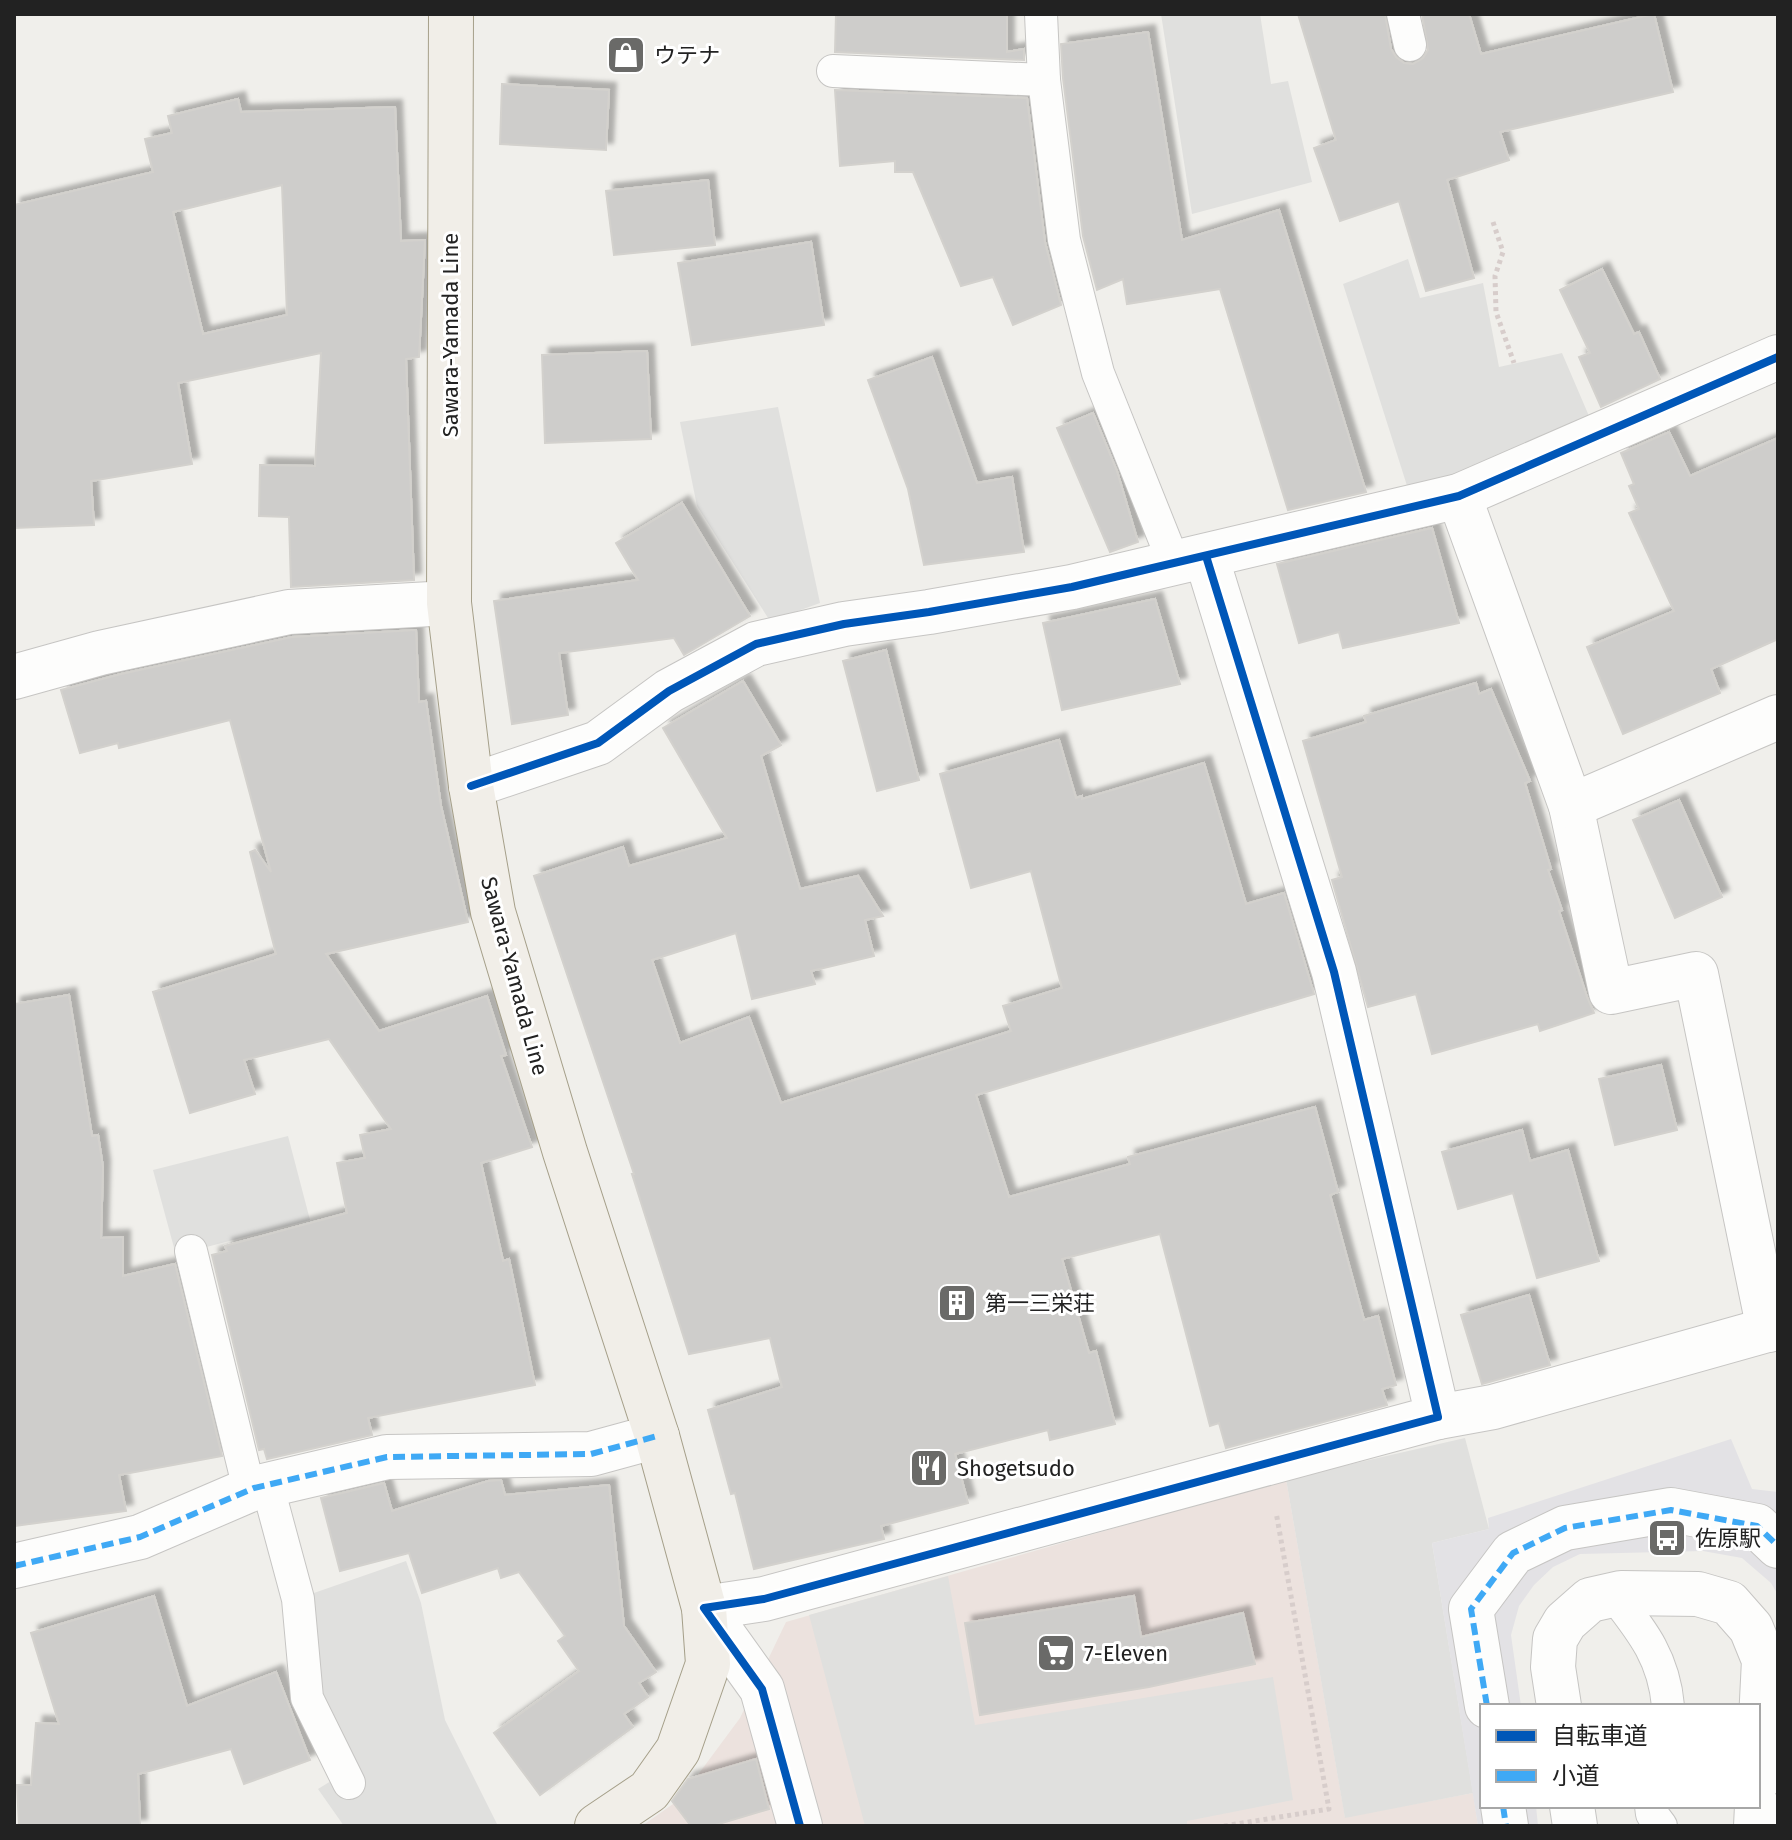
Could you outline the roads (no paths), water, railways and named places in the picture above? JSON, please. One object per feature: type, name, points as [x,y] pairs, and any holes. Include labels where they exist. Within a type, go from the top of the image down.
[{"type":"main road","name":"Sawara-Yamada Line","points":[[451,14],[449,603],[471,786],[493,912],[565,1152],[657,1436],[704,1608],[708,1664],[678,1750],[649,1791],[597,1826]]},
{"type":"street","points":[[471,786],[598,743],[669,691],[756,644],[844,624],[1072,587],[1459,496],[1778,357]]},
{"type":"street","points":[[800,1826],[762,1689],[704,1608],[764,1599],[1438,1417],[1493,1407],[1774,1328],[1696,974],[1611,992],[1571,806],[1459,496]]},
{"type":"street","points":[[1190,559],[1334,972],[1438,1417]]},
{"type":"street","points":[[14,677],[100,653],[289,612],[449,603]]},
{"type":"street","points":[[1571,806],[1778,717]]},
{"type":"street","points":[[14,1566],[140,1537],[258,1487],[387,1457],[591,1454],[657,1436]]},
{"type":"street","points":[[1487,1704],[1471,1609],[1513,1553],[1565,1528],[1671,1510],[1757,1526],[1778,1546]]},
{"type":"street","points":[[1559,1704],[1553,1667],[1555,1639],[1565,1622],[1590,1600],[1614,1595],[1698,1594],[1729,1603],[1751,1628],[1764,1660],[1760,1740]]},
{"type":"lane","points":[[1041,14],[1044,80],[1064,240],[1098,373],[1190,559]]},
{"type":"lane","points":[[833,71],[1044,80]]},
{"type":"lane","points":[[191,1251],[258,1487],[298,1599],[307,1698],[349,1783]]},
{"type":"lane","points":[[1614,1595],[1650,1642],[1666,1682],[1668,1704]]},
{"type":"lane","points":[[1651,1808],[1661,1826]]},
{"type":"place","name":"ウテナ","points":[[626,55]]},
{"type":"place","name":"第一三栄荘","points":[[957,1303]]},
{"type":"place","name":"Shogetsudo","points":[[929,1468]]},
{"type":"place","name":"佐原駅","points":[[1667,1538]]},
{"type":"place","name":"7-Eleven","points":[[1056,1653]]}]
